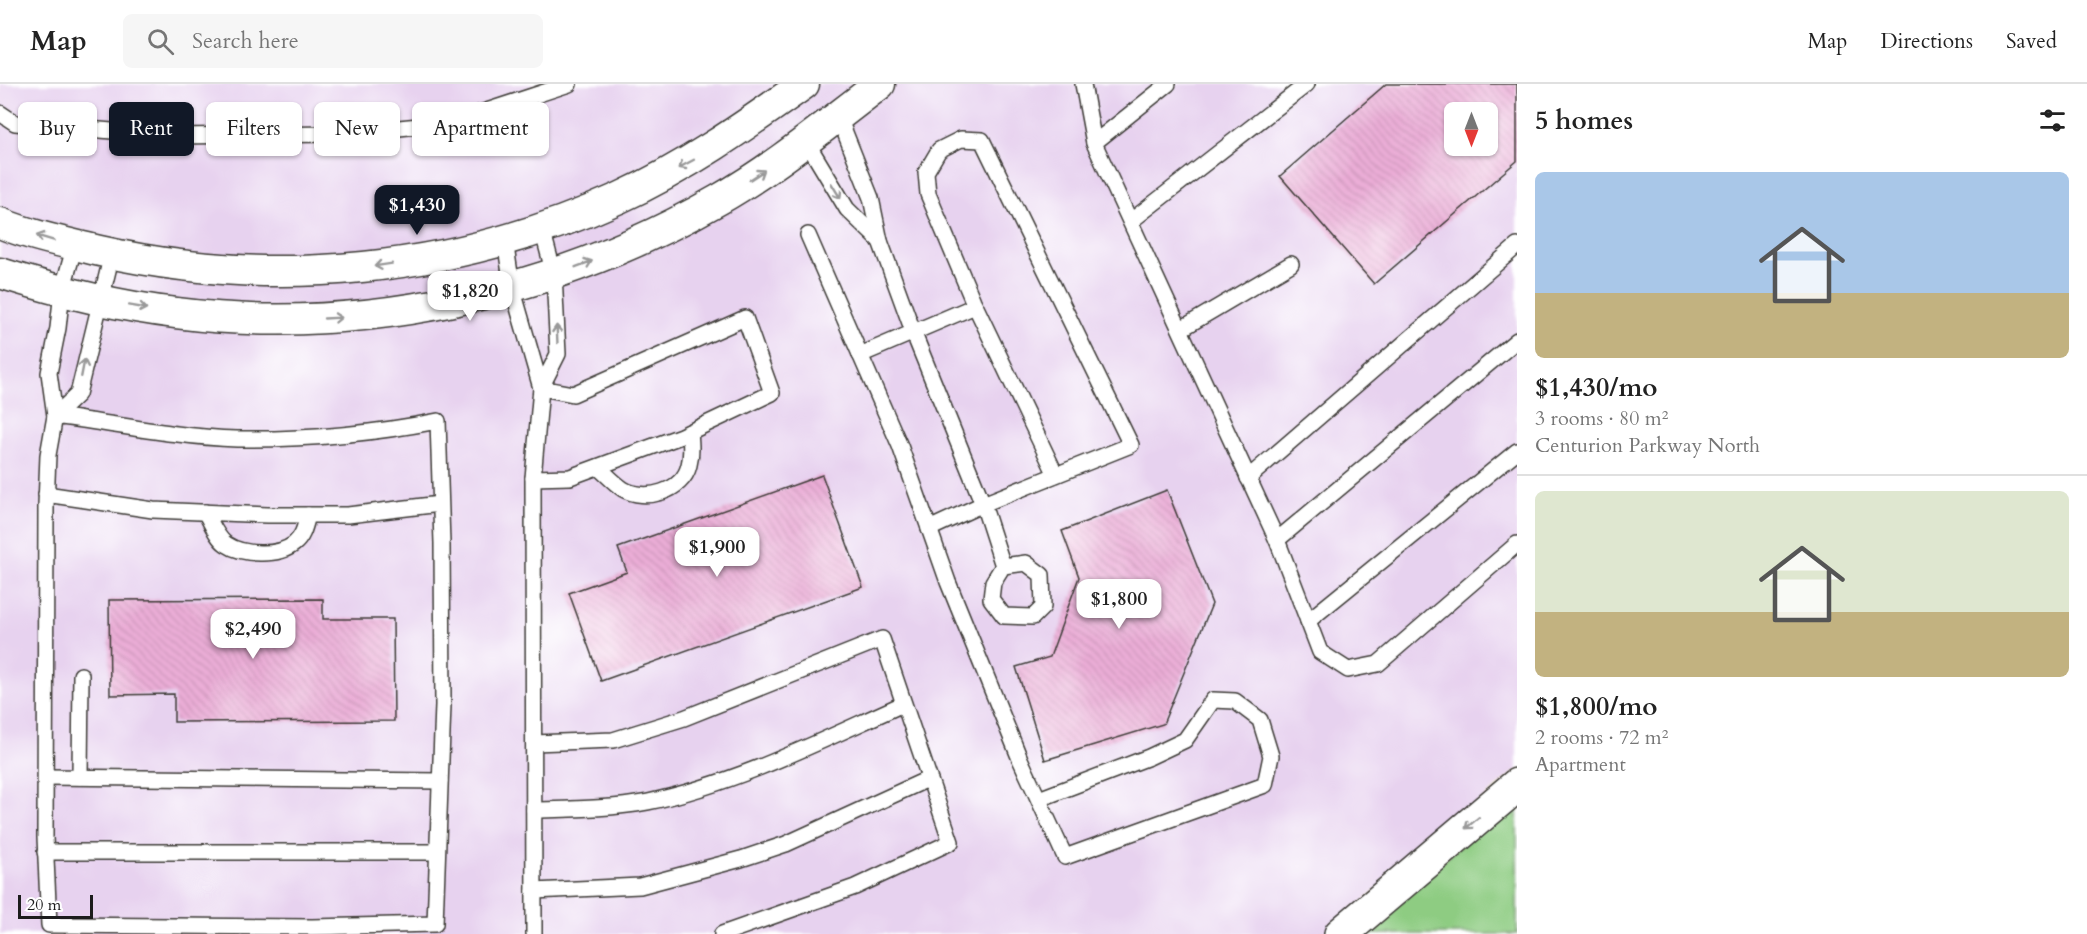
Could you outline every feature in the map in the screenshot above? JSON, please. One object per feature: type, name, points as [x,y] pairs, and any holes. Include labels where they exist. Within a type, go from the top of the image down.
[{"type":"highway","points":[[1341,934],[1517,785]]},
{"type":"street","points":[[816,84],[838,115]]},
{"type":"street","points":[[0,273],[62,291],[178,314],[255,319],[312,319],[354,317],[449,303],[554,274],[640,241],[719,199],[806,141],[880,84]]},
{"type":"street","points":[[0,223],[112,254],[183,267],[256,272],[349,270],[440,256],[505,240],[542,229],[620,198],[695,159],[785,89],[806,141]]},
{"type":"lane","points":[[0,113],[15,123],[173,136],[337,134],[450,123],[569,84]]},
{"type":"lane","points":[[1083,84],[1094,143],[1277,540],[1320,652],[1348,670],[1378,664],[1517,544]]},
{"type":"lane","points":[[1094,143],[1168,84]]},
{"type":"lane","points":[[1131,221],[1306,84]]},
{"type":"lane","points":[[838,115],[871,198],[880,241],[914,334],[983,504],[1003,566]]},
{"type":"lane","points":[[929,529],[983,504],[1056,475],[1131,445],[982,140],[961,139],[939,150],[926,172],[928,194],[975,306],[1056,475]]},
{"type":"lane","points":[[806,141],[847,209],[880,241]]},
{"type":"lane","points":[[541,388],[558,354],[554,274],[542,229]]},
{"type":"lane","points":[[808,235],[900,446],[929,529],[980,659],[1039,799],[1065,857],[1265,785],[1271,756],[1260,720],[1235,701],[1213,700],[1185,740],[1149,757],[1039,799]]},
{"type":"lane","points":[[505,240],[512,287],[541,388],[533,478],[534,934]]},
{"type":"lane","points":[[55,416],[235,439],[311,438],[375,433],[438,421],[443,705],[435,924],[312,927],[49,925],[45,852],[46,494],[48,455],[55,416],[49,373],[58,328],[62,291],[75,245]]},
{"type":"lane","points":[[1248,478],[1517,246]]},
{"type":"lane","points":[[55,416],[78,394],[112,254]]},
{"type":"lane","points":[[1181,328],[1292,264]]},
{"type":"lane","points":[[860,355],[914,334],[975,306]]},
{"type":"lane","points":[[533,478],[570,477],[690,432],[772,393],[745,318],[573,394],[541,388]]},
{"type":"lane","points":[[1277,540],[1517,340]]},
{"type":"lane","points":[[598,467],[623,488],[635,494],[653,494],[669,490],[679,482],[689,467],[690,432]]},
{"type":"lane","points":[[1308,621],[1517,451]]},
{"type":"lane","points":[[46,494],[153,510],[308,515],[348,515],[440,504]]},
{"type":"lane","points":[[205,512],[225,543],[250,553],[278,550],[293,545],[303,533],[308,515]]},
{"type":"lane","points":[[534,743],[613,740],[684,718],[882,639],[951,842],[855,887],[722,934]]},
{"type":"lane","points":[[80,777],[81,675]]},
{"type":"lane","points":[[534,810],[597,808],[647,802],[698,789],[750,772],[903,704]]},
{"type":"lane","points":[[46,777],[440,781]]},
{"type":"lane","points":[[534,891],[640,886],[741,859],[786,844],[928,779]]},
{"type":"lane","points":[[45,852],[437,852]]},
{"type":"shaded area","points":[[0,84],[1517,84],[1517,770],[1324,934],[0,934]]},
{"type":"green space","points":[[1517,798],[1517,934],[1356,934]]},
{"type":"building","points":[[1386,84],[1517,84],[1517,161],[1374,284],[1280,176]]},
{"type":"building","points":[[822,475],[863,587],[601,681],[569,593],[627,572],[618,548]]},
{"type":"building","points":[[1167,490],[1212,604],[1163,724],[1045,760],[1016,667],[1050,657],[1079,577],[1062,531]]},
{"type":"building","points":[[323,599],[323,619],[393,619],[394,721],[174,722],[174,694],[110,695],[109,600]]}]
